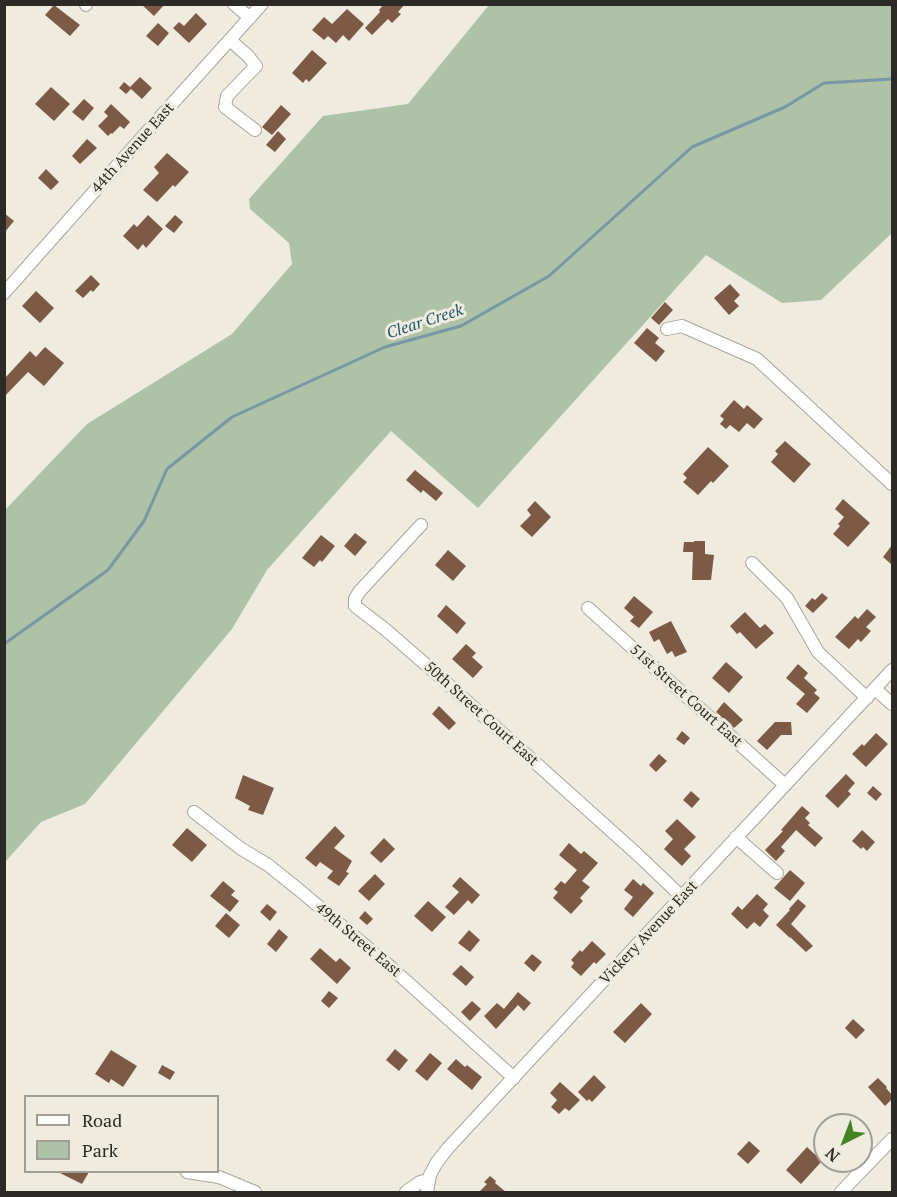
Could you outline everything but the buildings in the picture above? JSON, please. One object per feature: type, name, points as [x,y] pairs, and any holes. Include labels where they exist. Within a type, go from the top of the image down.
[{"type":"street","points":[[234,4],[250,18]]},
{"type":"street","name":"44th Avenue East","points":[[4,293],[262,4]]},
{"type":"street","points":[[230,40],[256,66],[227,96],[225,107],[255,130]]},
{"type":"street","points":[[667,329],[682,326],[757,359],[892,484]]},
{"type":"street","name":"50th Street Court East","points":[[421,525],[359,592],[355,599],[356,606],[432,670],[682,897]]},
{"type":"street","points":[[752,563],[787,598],[818,652],[871,693],[892,704]]},
{"type":"street","name":"51st Street Court East","points":[[588,608],[785,785]]},
{"type":"street","name":"Vickery Avenue East","points":[[406,1192],[420,1182],[428,1186],[433,1169],[448,1148],[892,670]]},
{"type":"street","name":"49th Street East","points":[[194,812],[298,889],[385,962],[514,1078]]},
{"type":"street","points":[[736,837],[777,873]]},
{"type":"street","points":[[841,1192],[891,1145]]},
{"type":"street","points":[[193,1173],[219,1177],[246,1191]]},
{"type":"green space","points":[[489,5],[892,5],[892,233],[821,300],[782,303],[706,255],[478,508],[391,431],[267,570],[232,629],[85,804],[41,822],[5,862],[5,510],[87,424],[232,334],[292,264],[289,243],[250,209],[249,199],[323,116],[408,104]]},
{"type":"waterway","name":"Clear Creek","points":[[4,644],[108,570],[144,521],[167,469],[232,417],[385,347],[461,326],[549,276],[692,147],[785,107],[824,83],[892,79]]}]
